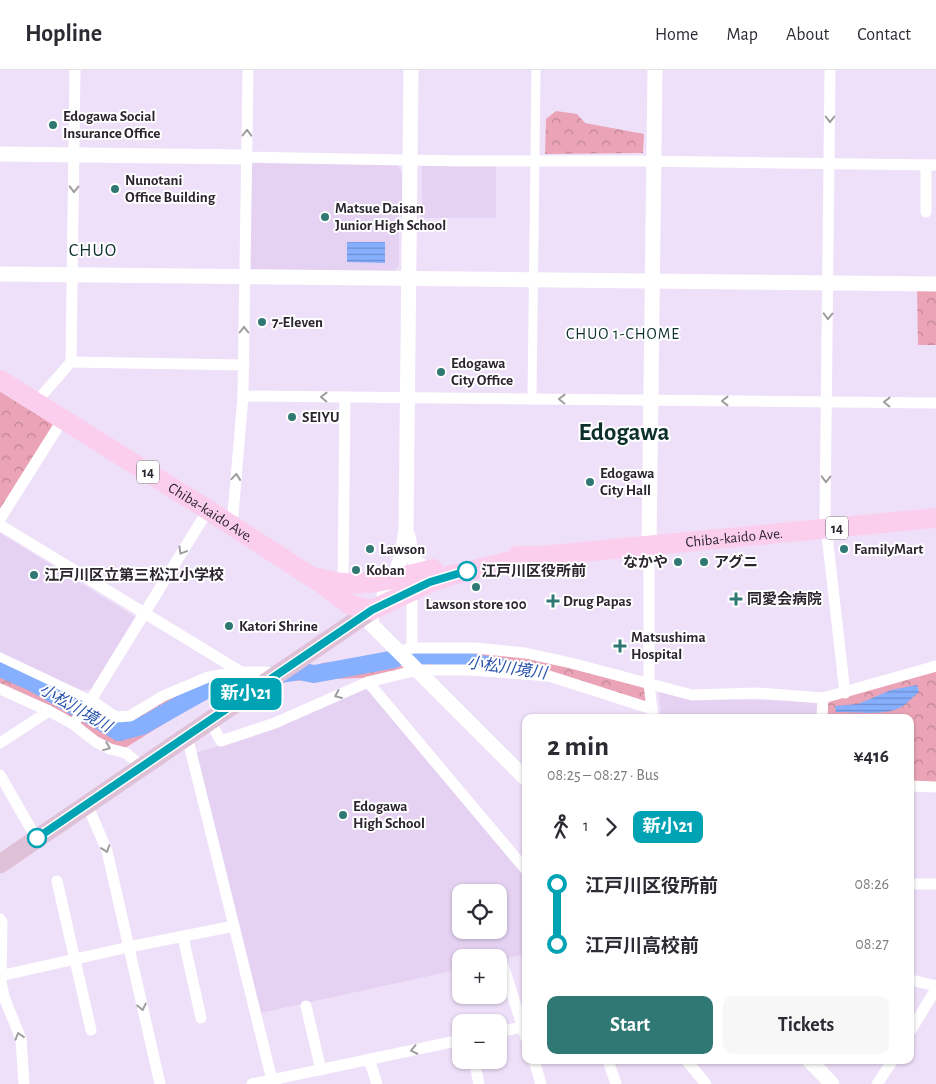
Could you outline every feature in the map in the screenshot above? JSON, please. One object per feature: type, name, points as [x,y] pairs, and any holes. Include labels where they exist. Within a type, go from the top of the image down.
[{"type":"highway","name":"Chiba-kaido Ave.","points":[[0,380],[208,510],[335,592],[350,605],[378,603],[401,586],[530,557]]},
{"type":"highway","name":"Chiba-kaido Ave.","points":[[378,603],[409,580],[433,569],[463,561],[497,556],[530,557],[936,518]]},
{"type":"highway","points":[[295,566],[315,576],[343,583],[365,582],[401,586],[433,569]]},
{"type":"main road","points":[[0,864],[378,603]]},
{"type":"street","points":[[36,402],[71,362],[76,70]]},
{"type":"street","points":[[232,526],[243,396],[248,70]]},
{"type":"street","points":[[405,649],[412,601],[401,586],[402,553],[406,530],[411,70]]},
{"type":"street","points":[[532,398],[536,70]]},
{"type":"street","points":[[209,720],[220,741],[275,723],[368,682],[418,670],[470,670],[549,676],[652,713],[649,684],[649,546],[654,282],[655,70]]},
{"type":"street","points":[[830,70],[825,529],[845,693]]},
{"type":"street","points":[[0,154],[931,165],[926,212]]},
{"type":"street","points":[[0,274],[936,284]]},
{"type":"street","points":[[71,362],[244,366]]},
{"type":"street","points":[[243,396],[936,403]]},
{"type":"street","points":[[343,583],[345,398]]},
{"type":"street","points":[[0,519],[63,420]]},
{"type":"street","points":[[75,722],[90,702],[208,510]]},
{"type":"street","points":[[0,525],[241,672]]},
{"type":"street","points":[[406,530],[413,559],[422,567],[433,569]]},
{"type":"street","points":[[378,603],[371,624],[405,649],[418,670],[522,776]]},
{"type":"street","points":[[405,649],[476,648],[525,653],[571,663],[692,695],[757,693],[823,698],[936,666]]},
{"type":"street","points":[[0,657],[116,717],[130,716],[163,696],[208,677],[241,672],[278,672]]},
{"type":"street","points":[[368,682],[522,865]]},
{"type":"street","points":[[0,689],[75,722],[96,742],[110,749],[126,753],[142,767]]},
{"type":"street","points":[[822,714],[823,698]]},
{"type":"street","points":[[0,743],[50,710]]},
{"type":"street","points":[[187,736],[273,1082]]},
{"type":"street","points":[[0,775],[31,829]]},
{"type":"street","points":[[914,786],[936,787]]},
{"type":"street","points":[[87,804],[107,851],[160,1084]]},
{"type":"street","points":[[57,881],[90,1030]]},
{"type":"street","points":[[914,884],[936,884]]},
{"type":"street","points":[[0,919],[2,922],[1,976],[4,997],[22,1039],[24,1084]]},
{"type":"street","points":[[1,976],[234,926]]},
{"type":"street","points":[[184,936],[201,1018]]},
{"type":"street","points":[[507,977],[522,1021]]},
{"type":"street","points":[[914,981],[936,988],[914,1025]]},
{"type":"street","points":[[306,1006],[321,1070]]},
{"type":"street","points":[[507,1031],[522,1030]]},
{"type":"street","points":[[252,1084],[273,1082],[452,1042]]},
{"type":"street","points":[[370,1059],[377,1084]]},
{"type":"street","points":[[535,1064],[542,1084]]},
{"type":"street","points":[[609,1064],[616,1084]]},
{"type":"street","points":[[689,1064],[706,1084]]},
{"type":"street","points":[[813,1064],[832,1084]]},
{"type":"street","points":[[877,1084],[890,1064]]},
{"type":"street","points":[[476,1069],[479,1084]]},
{"type":"shaded area","name":"Matsue Daisan Junior High School","points":[[251,163],[397,165],[402,173],[402,208],[422,208],[422,165],[496,166],[496,218],[422,218],[421,215],[399,215],[399,265],[393,273],[250,271]]},
{"type":"shaded area","name":"江戸川区立第三松江小学校","points":[[0,533],[135,617],[91,689],[82,691],[0,653]]},
{"type":"shaded area","name":"Edogawa High School","points":[[366,687],[522,872],[522,955],[507,958],[507,949],[452,949],[452,971],[260,1013],[196,753],[276,728]]},
{"type":"shaded area","points":[[659,691],[691,699],[818,701],[817,714],[661,714]]},
{"type":"green space","points":[[556,111],[577,114],[585,123],[644,134],[643,153],[545,154],[546,119]]},
{"type":"green space","points":[[917,289],[936,289],[936,345],[918,345]]},
{"type":"green space","points":[[0,385],[58,421],[0,513]]},
{"type":"green space","points":[[413,650],[526,655],[647,685],[650,705],[549,675],[419,667],[404,653]]},
{"type":"green space","points":[[392,657],[407,671],[382,677],[291,681],[322,663]]},
{"type":"green space","points":[[0,658],[92,704],[115,720],[210,679],[248,676],[244,684],[207,697],[125,748],[112,745],[0,686]]},
{"type":"green space","points":[[936,666],[936,787],[914,786],[914,714],[822,714],[823,698]]},
{"type":"water","points":[[347,242],[385,242],[385,263],[347,262]]},
{"type":"water","points":[[917,685],[919,692],[895,710],[870,713],[836,712],[835,706],[858,704],[891,690]]},
{"type":"waterway","name":"小松川境川","points":[[416,657],[430,655],[509,669]]},
{"type":"waterway","name":"小松川境川","points":[[0,668],[32,682],[119,732],[142,726],[204,691],[230,682],[299,671],[314,674],[395,659]]},
{"type":"bus line","name":"新小21","points":[[37,838],[278,672],[372,610],[430,582],[467,571]]},
{"type":"place","name":"Edogawa Social Insurance Office","points":[[53,125]]},
{"type":"place","name":"Nunotani Office Building","points":[[115,189]]},
{"type":"place","name":"Matsue Daisan Junior High School","points":[[325,217]]},
{"type":"place","name":"7-Eleven","points":[[262,322]]},
{"type":"place","name":"Edogawa City Office","points":[[441,372]]},
{"type":"place","name":"SEIYU","points":[[292,417]]},
{"type":"place","name":"Edogawa City Hall","points":[[590,482]]},
{"type":"place","name":"Lawson","points":[[370,549]]},
{"type":"place","name":"FamilyMart","points":[[844,549]]},
{"type":"place","name":"なかや","points":[[678,562]]},
{"type":"place","name":"アグニ","points":[[704,562]]},
{"type":"place","name":"Koban","points":[[356,570]]},
{"type":"place","name":"江戸川区役所前","points":[[467,571]]},
{"type":"place","name":"江戸川区立第三松江小学校","points":[[34,575]]},
{"type":"place","name":"Lawson store 100","points":[[476,587]]},
{"type":"place","name":"同愛会病院","points":[[736,599]]},
{"type":"place","name":"Drug Papas","points":[[553,601]]},
{"type":"place","name":"Katori Shrine","points":[[229,626]]},
{"type":"place","name":"Matsushima Hospital","points":[[620,646]]},
{"type":"place","name":"Edogawa High School","points":[[343,815]]},
{"type":"district","name":"CHUO","points":[[93,250]]},
{"type":"district","name":"CHUO 1-CHOME","points":[[623,333]]},
{"type":"district","name":"Edogawa","points":[[624,431]]}]
